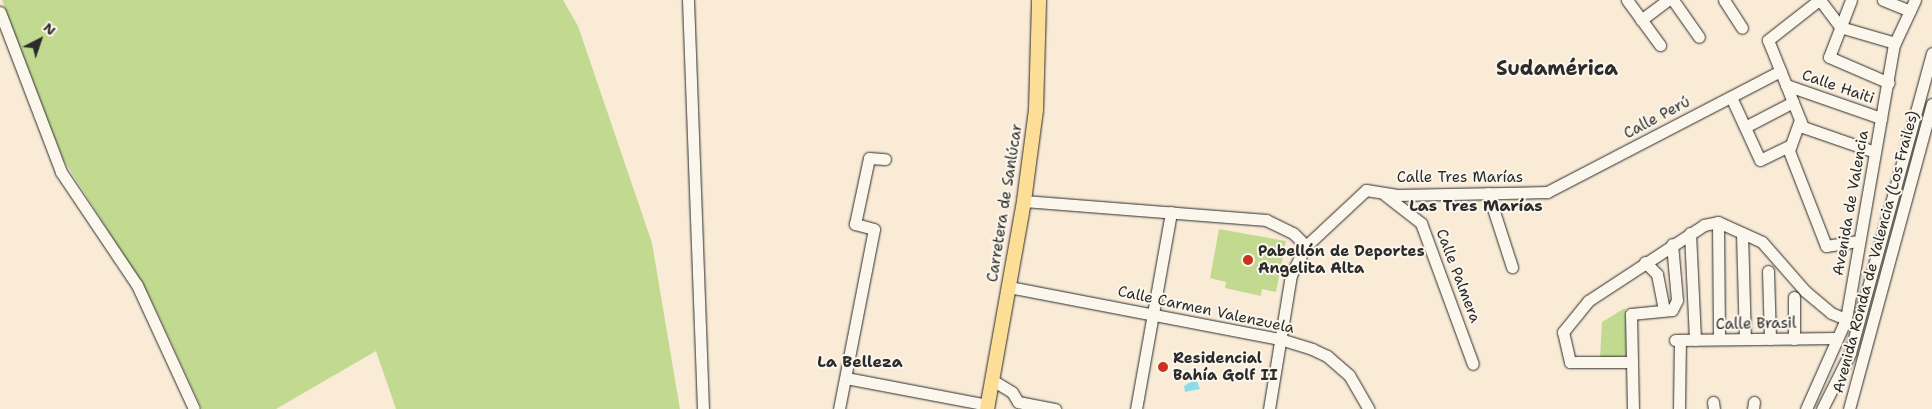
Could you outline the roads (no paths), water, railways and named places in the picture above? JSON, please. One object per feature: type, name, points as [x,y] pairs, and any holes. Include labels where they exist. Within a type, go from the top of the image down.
[{"type":"main road","name":"Carretera de Sanlúcar","points":[[987,407],[1024,201],[1036,110],[1039,0]]},
{"type":"street","points":[[688,0],[703,409]]},
{"type":"street","points":[[1627,0],[1660,46]]},
{"type":"street","points":[[1641,20],[1668,0]]},
{"type":"street","points":[[1674,0],[1699,37]]},
{"type":"street","points":[[1724,0],[1742,28]]},
{"type":"street","points":[[1875,152],[1802,127],[1768,40],[1820,0],[1840,27],[1895,43]]},
{"type":"street","points":[[1851,0],[1829,58],[1889,83]]},
{"type":"street","points":[[1883,0],[1913,5]]},
{"type":"street","name":"Avenida de Valencia","points":[[1806,409],[1846,319],[1895,43],[1913,5]]},
{"type":"street","points":[[0,12],[61,172],[137,284],[194,409]]},
{"type":"street","name":"Avenida Ronda de Valencia (Los Frailes)","points":[[1822,409],[1850,353],[1932,54]]},
{"type":"street","name":"Calle Perú","points":[[1547,192],[1780,71]]},
{"type":"street","name":"Calle Haiti","points":[[1786,85],[1881,118]]},
{"type":"street","points":[[1730,97],[1760,160],[1791,145]]},
{"type":"street","points":[[1745,127],[1793,102]]},
{"type":"street","name":"Avenida Ronda de Valencia (Los Frailes)","points":[[1849,409],[1932,104]]},
{"type":"street","points":[[1800,120],[1788,151],[1826,246],[1860,241]]},
{"type":"street","points":[[839,409],[874,229],[855,224],[869,158],[886,160]]},
{"type":"street","name":"Calle Tres Marías","points":[[1269,409],[1291,275],[1306,246],[1366,190],[1378,189],[1396,195],[1547,192]]},
{"type":"street","name":"Calle Palmera","points":[[1378,189],[1421,223],[1473,364]]},
{"type":"street","points":[[1488,194],[1512,267]]},
{"type":"street","points":[[1024,201],[1266,220],[1281,225],[1306,246]]},
{"type":"street","points":[[1136,409],[1170,212]]},
{"type":"street","points":[[1718,222],[1720,339]]},
{"type":"street","points":[[1632,362],[1570,362],[1563,332],[1588,301],[1690,233],[1718,222],[1762,242],[1805,291],[1831,313],[1846,319]]},
{"type":"street","points":[[1690,233],[1695,340]]},
{"type":"street","points":[[1742,233],[1745,339]]},
{"type":"street","points":[[1633,409],[1631,314],[1672,310],[1677,300],[1672,244]]},
{"type":"street","points":[[1645,262],[1657,274],[1664,310]]},
{"type":"street","points":[[1768,271],[1770,339]]},
{"type":"street","name":"Calle Carmen Valenzuela","points":[[1009,286],[1280,339],[1328,356],[1349,375],[1369,409]]},
{"type":"street","points":[[1794,297],[1794,338]]},
{"type":"street","name":"Calle Brasil","points":[[1678,409],[1677,340],[1837,338]]},
{"type":"street","points":[[846,378],[987,407]]},
{"type":"street","points":[[992,380],[1012,392],[1017,406],[1055,409]]},
{"type":"water","points":[[1196,379],[1200,389],[1185,392],[1184,386]]},
{"type":"place","name":"Pabellón de Deportes Angelita Alta","points":[[1248,260]]},
{"type":"place","name":"Residencial Bahía Golf II","points":[[1163,367]]},
{"type":"district","name":"Sudamérica","points":[[1557,68]]},
{"type":"district","name":"Las Tres Marías","points":[[1476,206]]},
{"type":"district","name":"La Belleza","points":[[860,362]]}]
